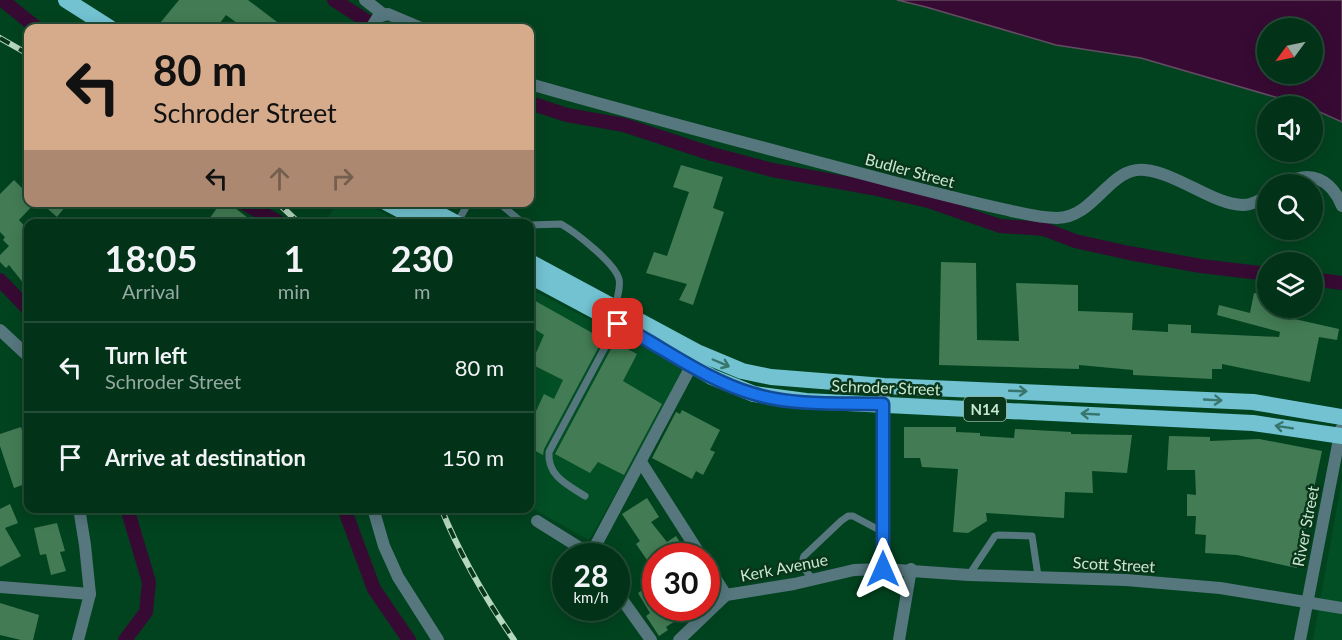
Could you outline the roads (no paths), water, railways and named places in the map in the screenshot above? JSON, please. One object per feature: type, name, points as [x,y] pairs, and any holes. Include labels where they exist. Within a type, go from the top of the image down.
[{"type":"highway","points":[[66,0],[104,24]]},
{"type":"highway","points":[[394,207],[417,219]]},
{"type":"highway","points":[[427,207],[449,219]]},
{"type":"highway","name":"Schroder Street","points":[[534,271],[695,359],[742,390],[769,398],[1341,427]]},
{"type":"highway","name":"Schroder Street","points":[[695,359],[720,363],[751,374],[884,386],[1253,402],[1341,427]]},
{"type":"street","points":[[365,0],[376,21],[399,17],[413,24]]},
{"type":"street","name":"Budler Street","points":[[534,85],[667,123],[951,198],[1028,215],[1057,218],[1076,214],[1096,200],[1121,176],[1142,169],[1165,175],[1232,204],[1246,205],[1257,200]]},
{"type":"street","points":[[1323,183],[1330,187],[1342,206]]},
{"type":"street","points":[[0,330],[24,350]]},
{"type":"street","points":[[598,543],[695,359]]},
{"type":"street","points":[[883,569],[884,386]]},
{"type":"street","name":"River Street","points":[[1300,640],[1341,427]]},
{"type":"street","points":[[641,462],[693,543]]},
{"type":"street","points":[[78,640],[90,594],[86,545],[80,513]]},
{"type":"street","points":[[374,513],[384,546],[398,577],[438,640]]},
{"type":"street","points":[[537,521],[573,543]]},
{"type":"street","name":"Scott Street","points":[[883,569],[911,569],[969,575],[1126,580],[1220,588],[1342,608]]},
{"type":"street","name":"Kerk Avenue","points":[[679,640],[726,595],[854,570],[883,569]]},
{"type":"street","points":[[899,640],[911,569]]},
{"type":"street","name":"Kerk Avenue","points":[[720,586],[726,595]]},
{"type":"street","points":[[0,587],[90,594]]},
{"type":"street","points":[[630,611],[651,640]]},
{"type":"lane","points":[[504,207],[519,219]]},
{"type":"lane","points":[[534,225],[561,224],[607,261],[615,269],[619,279],[616,315],[549,452],[550,465],[555,475],[585,496]]},
{"type":"lane","points":[[813,579],[804,567],[804,556],[844,518],[853,516],[883,532]]},
{"type":"lane","points":[[969,575],[994,537],[998,535],[1032,536],[1038,576]]},
{"type":"waterway","points":[[2,0],[32,24]]},
{"type":"waterway","points":[[334,0],[372,24]]},
{"type":"waterway","points":[[534,104],[567,115],[624,125],[712,154],[772,170],[872,188],[928,201],[1000,226],[1044,229],[1075,241],[1129,253],[1201,266],[1257,273]]},
{"type":"waterway","points":[[251,207],[273,219]]},
{"type":"waterway","points":[[0,280],[24,305]]},
{"type":"waterway","points":[[1323,280],[1342,283]]},
{"type":"waterway","points":[[125,640],[146,612],[149,582],[128,513]]},
{"type":"waterway","points":[[346,513],[374,589],[409,640]]},
{"type":"railway","points":[[0,38],[24,52]]},
{"type":"railway","points":[[282,207],[295,219]]},
{"type":"railway","points":[[443,513],[474,576],[514,640]]}]
